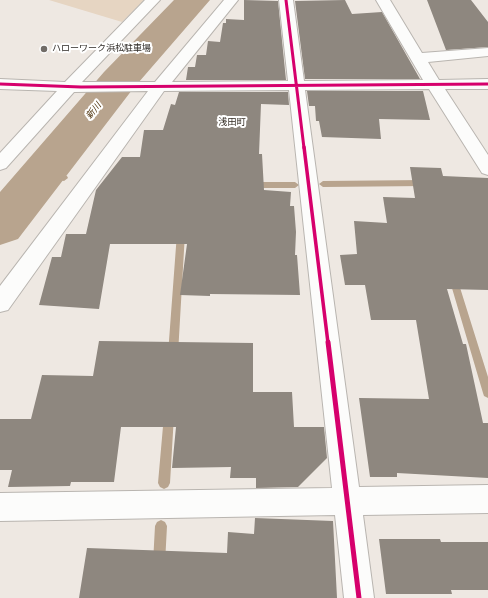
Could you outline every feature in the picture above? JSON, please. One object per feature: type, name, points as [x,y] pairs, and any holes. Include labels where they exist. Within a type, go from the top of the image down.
[{"type":"street","points":[[0,164],[75,86],[153,0]]},
{"type":"street","points":[[0,303],[154,86],[231,0]]},
{"type":"street","points":[[286,0],[359,598]]},
{"type":"street","points":[[383,0],[434,85],[488,169]]},
{"type":"street","points":[[418,58],[488,52]]},
{"type":"street","points":[[0,84],[75,86],[488,84]]},
{"type":"street","points":[[0,507],[488,499]]},
{"type":"shaded area","points":[[49,0],[144,0],[122,22]]},
{"type":"building","points":[[244,0],[278,1],[286,80],[186,80],[188,67],[195,67],[197,55],[206,55],[208,41],[220,42],[223,23],[226,23],[226,19],[244,20]]},
{"type":"building","points":[[345,0],[352,14],[382,12],[420,79],[305,79],[295,1]]},
{"type":"building","points":[[427,0],[471,0],[488,22],[488,47],[446,50]]},
{"type":"building","points":[[307,91],[423,91],[430,120],[379,119],[381,139],[322,137],[319,121],[316,121],[315,106],[309,106]]},
{"type":"building","points":[[179,92],[288,92],[289,105],[261,104],[259,154],[262,154],[264,190],[291,192],[290,206],[294,206],[296,232],[295,255],[297,255],[300,295],[180,295],[187,244],[110,244],[99,309],[39,305],[52,257],[61,257],[66,234],[86,234],[96,190],[122,157],[140,157],[144,130],[163,130],[171,104],[175,105]]},
{"type":"building","points":[[410,167],[441,168],[443,176],[488,178],[488,290],[447,289],[463,344],[466,344],[483,423],[488,423],[488,478],[397,473],[397,477],[370,477],[359,398],[429,399],[416,320],[371,320],[365,285],[345,285],[340,255],[357,254],[354,221],[387,223],[383,197],[415,198]]},
{"type":"building","points":[[99,341],[253,343],[253,392],[292,392],[294,427],[324,427],[327,458],[298,487],[256,488],[256,478],[230,478],[231,467],[172,468],[176,427],[121,427],[114,482],[71,482],[70,486],[8,487],[12,470],[0,470],[0,419],[31,419],[42,375],[93,376]]},
{"type":"building","points":[[255,518],[333,521],[337,598],[79,598],[87,548],[227,553],[228,532],[254,534]]},
{"type":"building","points":[[379,539],[440,539],[441,542],[488,542],[488,590],[451,590],[452,594],[386,594]]},
{"type":"waterway","name":"新川","points":[[0,226],[118,81],[193,0]]},
{"type":"waterway","points":[[44,173],[64,178]]},
{"type":"waterway","points":[[323,184],[425,183]]},
{"type":"waterway","points":[[252,185],[295,185]]},
{"type":"waterway","points":[[173,354],[181,233]]},
{"type":"waterway","points":[[453,278],[488,393]]},
{"type":"waterway","points":[[164,483],[169,415]]},
{"type":"waterway","points":[[159,563],[161,526]]},
{"type":"cycle path","points":[[286,0],[359,598]]},
{"type":"cycle path","points":[[0,84],[81,87],[488,84]]},
{"type":"place","name":"ハローワーク浜松駐車場","points":[[44,49]]},
{"type":"district","name":"浅田町","points":[[232,123]]}]
